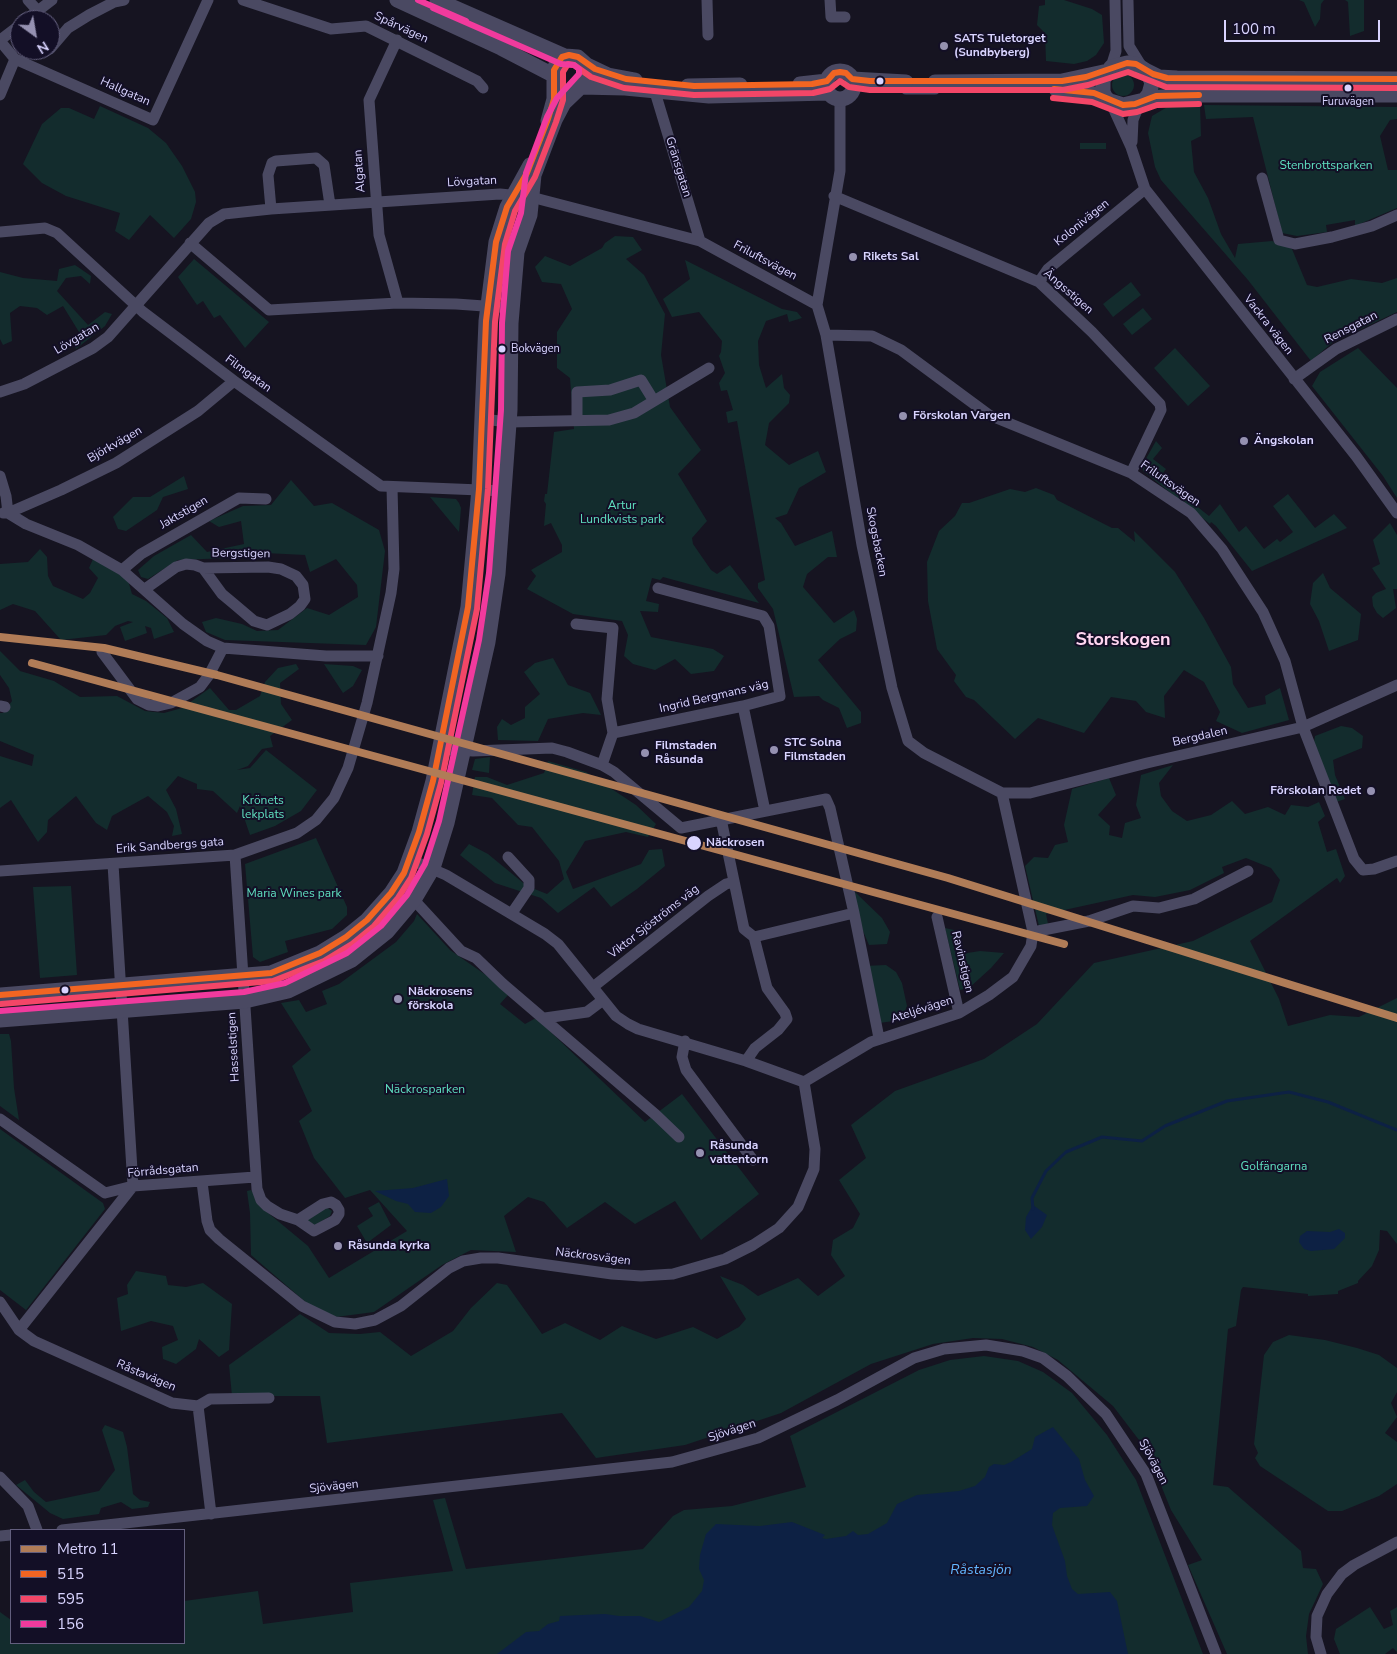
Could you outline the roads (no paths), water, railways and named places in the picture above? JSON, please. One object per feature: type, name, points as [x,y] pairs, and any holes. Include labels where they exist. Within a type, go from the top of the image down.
[{"type":"street","points":[[28,0],[37,10]]},
{"type":"street","points":[[39,10],[52,0]]},
{"type":"street","points":[[60,38],[68,28],[89,15],[114,2],[124,0]]},
{"type":"street","name":"Hallgatan","points":[[18,60],[154,120],[208,0]]},
{"type":"street","name":"Spårvägen","points":[[243,0],[331,29],[366,26],[477,81],[483,88]]},
{"type":"street","points":[[398,0],[501,48],[554,77],[564,89],[626,88],[709,96],[906,85],[1062,81],[1127,63],[1145,69],[1159,77],[1397,79]]},
{"type":"street","points":[[437,0],[565,56],[578,57],[587,65],[608,75],[626,79],[688,86],[807,84],[840,88]]},
{"type":"street","points":[[708,0],[708,35]]},
{"type":"street","points":[[830,0],[830,17],[845,17]]},
{"type":"street","points":[[1108,99],[1103,92],[1103,80],[1110,69],[1116,51],[1115,0],[1132,0],[1129,46],[1152,82],[1145,99]]},
{"type":"street","points":[[0,41],[10,33]]},
{"type":"street","name":"Algatan","points":[[397,40],[369,100],[379,235],[398,303]]},
{"type":"street","name":"Hallgatan","points":[[0,41],[10,53]]},
{"type":"street","points":[[0,995],[271,973],[297,964],[346,937],[367,920],[391,893],[404,873],[420,832],[468,607],[479,490],[488,305],[496,242],[502,219],[512,194],[527,173],[548,119],[554,99],[554,77],[557,62],[565,56]]},
{"type":"street","points":[[0,95],[15,60]]},
{"type":"street","points":[[38,68],[43,60]]},
{"type":"street","points":[[0,1020],[123,1012],[245,1000],[288,991],[352,960],[387,932],[414,900],[432,868],[447,823],[488,642],[498,574],[505,491],[512,308],[517,252],[530,215],[534,175],[555,120],[564,103],[587,79],[587,65]]},
{"type":"street","points":[[935,85],[1074,90],[1124,105],[1145,99],[1202,94],[1397,95]]},
{"type":"street","name":"Skogsbacken","points":[[840,88],[840,171],[834,196],[817,305],[826,335],[862,545],[902,726],[908,741],[924,753],[1002,793]]},
{"type":"street","name":"Gränsgatan","points":[[655,92],[700,242]]},
{"type":"street","name":"Vackra vägen","points":[[1108,99],[1132,147],[1145,189],[1294,380],[1356,456],[1397,512]]},
{"type":"street","name":"Vackra vägen","points":[[1132,147],[1133,120],[1145,99]]},
{"type":"street","points":[[271,208],[268,175],[272,163],[276,161],[316,158],[324,165],[330,205]]},
{"type":"street","points":[[1262,178],[1279,240],[1294,244],[1332,237],[1372,226],[1397,215]]},
{"type":"street","name":"Kolonivägen","points":[[1039,282],[1048,269],[1145,189]]},
{"type":"street","name":"Lövgatan","points":[[0,392],[24,384],[93,348],[108,337],[209,223],[224,214],[271,208],[512,194],[531,197],[700,242]]},
{"type":"street","name":"Ängsstigen","points":[[834,196],[1039,282],[1092,332],[1160,404],[1161,410],[1131,473]]},
{"type":"street","name":"Filmgatan","points":[[0,232],[45,228],[57,233],[135,306],[234,381],[381,486],[505,491]]},
{"type":"street","name":"Friluftsvägen","points":[[700,242],[817,305]]},
{"type":"street","points":[[190,244],[269,310],[398,303],[488,305],[512,308]]},
{"type":"street","name":"Rensgatan","points":[[1294,380],[1336,349],[1397,320]]},
{"type":"street","name":"Friluftsvägen","points":[[826,335],[872,336],[901,350],[989,414],[1131,473],[1191,513],[1222,549],[1263,612],[1285,661],[1303,728],[1358,866],[1363,870],[1374,869],[1397,861]]},
{"type":"street","points":[[482,419],[509,422],[609,420],[634,413],[709,368]]},
{"type":"street","points":[[577,420],[577,392],[610,390],[641,380],[654,401]]},
{"type":"street","name":"Björkvägen","points":[[4,513],[116,463],[198,411],[234,381]]},
{"type":"street","points":[[0,476],[6,496],[4,513],[78,545],[122,570],[183,624],[207,641],[223,648],[326,656],[378,656]]},
{"type":"street","name":"Erik Sandbergs gata","points":[[0,871],[235,855],[297,833],[316,820],[334,798],[353,754],[378,656],[392,593],[394,569],[392,487]]},
{"type":"street","name":"Jaktstigen","points":[[122,570],[141,554],[239,498],[266,499]]},
{"type":"street","name":"Bergstigen","points":[[145,589],[176,567],[186,564],[203,568],[268,566],[281,569],[296,576],[303,584],[306,593],[305,599],[300,606],[278,621],[261,624],[222,594],[203,568]]},
{"type":"street","name":"Ingrid Bergmans väg","points":[[614,733],[743,706],[780,696],[769,626],[763,616],[658,588]]},
{"type":"street","points":[[576,624],[613,628],[607,699],[614,733],[602,765]]},
{"type":"street","points":[[102,652],[137,698],[149,705],[158,706],[171,703],[200,687],[209,675],[223,648]]},
{"type":"street","name":"Bergdalen","points":[[1002,793],[1030,793],[1146,763],[1303,728],[1397,685]]},
{"type":"street","points":[[743,706],[764,810]]},
{"type":"street","points":[[439,749],[462,751],[552,748],[602,765],[680,828],[764,810],[826,800],[829,805],[854,913],[879,1038]]},
{"type":"street","points":[[1002,793],[1033,932],[1089,921],[1133,906],[1159,908],[1194,899],[1248,871]]},
{"type":"street","points":[[721,819],[744,929],[754,937],[767,988],[785,1013],[787,1019],[778,1030],[755,1048],[746,1061]]},
{"type":"street","name":"Hasselstigen","points":[[235,855],[245,975],[255,1177]]},
{"type":"street","points":[[508,857],[529,880],[529,888],[512,913]]},
{"type":"street","points":[[409,859],[432,868],[512,913],[558,944],[616,1016],[638,1029],[685,1041],[804,1082]]},
{"type":"street","points":[[19,1330],[133,1186],[113,864]]},
{"type":"street","name":"Viktor Sjöströms väg","points":[[593,987],[708,896],[726,884],[734,882]]},
{"type":"street","points":[[414,900],[461,951],[476,958],[503,984],[545,1018],[679,1137]]},
{"type":"street","points":[[754,937],[854,913]]},
{"type":"street","name":"Ravinstigen","points":[[937,917],[960,1013]]},
{"type":"street","name":"Ateljévägen","points":[[804,1082],[879,1038],[960,1013],[989,995],[1013,976],[1031,946],[1033,932]]},
{"type":"street","points":[[545,1018],[587,1012],[603,1000]]},
{"type":"street","points":[[685,1041],[682,1057],[686,1070],[753,1160]]},
{"type":"street","name":"Näckrosvägen","points":[[202,1182],[207,1220],[210,1230],[219,1240],[302,1306],[335,1322],[355,1324],[375,1320],[401,1306],[449,1268],[472,1259],[498,1258],[612,1274],[657,1275],[698,1268],[725,1259],[753,1245],[779,1228],[792,1216],[798,1207],[814,1169],[815,1149],[804,1082]]},
{"type":"street","name":"Förrådsgatan","points":[[0,1119],[105,1193],[133,1186],[255,1177]]},
{"type":"street","points":[[255,1177],[261,1200],[280,1214],[298,1220]]},
{"type":"street","name":"Råstavägen","points":[[0,1302],[19,1330],[34,1341],[172,1403],[198,1406]]},
{"type":"street","name":"Sjövägen","points":[[71,1529],[672,1462],[758,1438],[927,1354],[978,1346],[1006,1347],[1043,1358],[1067,1376],[1106,1414],[1126,1441],[1154,1492],[1216,1654]]},
{"type":"street","points":[[211,1514],[198,1406],[210,1399],[269,1398]]},
{"type":"street","points":[[0,1477],[28,1506],[37,1529]]},
{"type":"street","points":[[1321,1654],[1316,1637],[1317,1616],[1327,1594],[1342,1574],[1354,1565],[1397,1542]]},
{"type":"water","points":[[447,1179],[449,1196],[441,1207],[431,1213],[415,1212],[408,1204],[396,1201],[375,1191],[413,1188]]},
{"type":"water","points":[[1033,1205],[1047,1215],[1042,1227],[1031,1239],[1025,1230],[1026,1217]]},
{"type":"water","points":[[1339,1229],[1345,1233],[1345,1238],[1334,1249],[1311,1251],[1304,1249],[1299,1242],[1300,1236],[1307,1231],[1330,1232]]},
{"type":"water","name":"Råstasjön","points":[[1053,1427],[1079,1459],[1085,1480],[1094,1496],[1087,1506],[1060,1508],[1053,1513],[1052,1525],[1065,1561],[1067,1576],[1072,1589],[1078,1594],[1110,1592],[1117,1601],[1128,1654],[497,1654],[526,1632],[539,1631],[548,1624],[559,1621],[560,1616],[605,1614],[640,1616],[659,1622],[689,1607],[702,1591],[704,1580],[699,1569],[700,1555],[706,1534],[716,1524],[760,1526],[792,1522],[825,1535],[822,1538],[826,1539],[846,1536],[853,1531],[858,1535],[868,1534],[887,1523],[897,1504],[917,1495],[959,1491],[975,1486],[985,1477],[989,1467],[994,1464],[1004,1465],[1032,1449],[1035,1437]]},
{"type":"waterway","points":[[1033,1209],[1032,1198],[1046,1171],[1066,1152],[1102,1137],[1142,1141],[1165,1126],[1227,1101],[1289,1092],[1328,1102],[1397,1130]]},
{"type":"metro line","name":"11","points":[[0,637],[104,648],[217,675],[948,878],[1397,1018]]},
{"type":"metro line","name":"11","points":[[32,663],[1064,944]]},
{"type":"place","name":"SATS Tuletorget (Sundbyberg)","points":[[944,46]]},
{"type":"place","name":"Furuvägen","points":[[1348,88]]},
{"type":"place","name":"Rikets Sal","points":[[853,257]]},
{"type":"place","name":"Bokvägen","points":[[502,349]]},
{"type":"place","name":"Förskolan Vargen","points":[[903,416]]},
{"type":"place","name":"Ängskolan","points":[[1244,441]]},
{"type":"place","name":"STC Solna Filmstaden","points":[[774,750]]},
{"type":"place","name":"Filmstaden Råsunda","points":[[645,753]]},
{"type":"place","name":"Förskolan Redet","points":[[1371,791]]},
{"type":"place","name":"Näckrosen","points":[[694,843]]},
{"type":"place","name":"Näckrosens förskola","points":[[398,999]]},
{"type":"place","name":"Råsunda vattentorn","points":[[700,1153]]},
{"type":"place","name":"Råsunda kyrka","points":[[338,1246]]},
{"type":"district","name":"Storskogen","points":[[1123,641]]},
{"type":"park label","name":"Stenbrottsparken","points":[[1326,166]]},
{"type":"park label","name":"Artur Lundkvists park","points":[[622,513]]},
{"type":"park label","name":"Krönets lekplats","points":[[263,808]]},
{"type":"park label","name":"Maria Wines park","points":[[294,894]]},
{"type":"park label","name":"Näckrosparken","points":[[425,1090]]},
{"type":"park label","name":"Golfängarna","points":[[1274,1167]]}]
